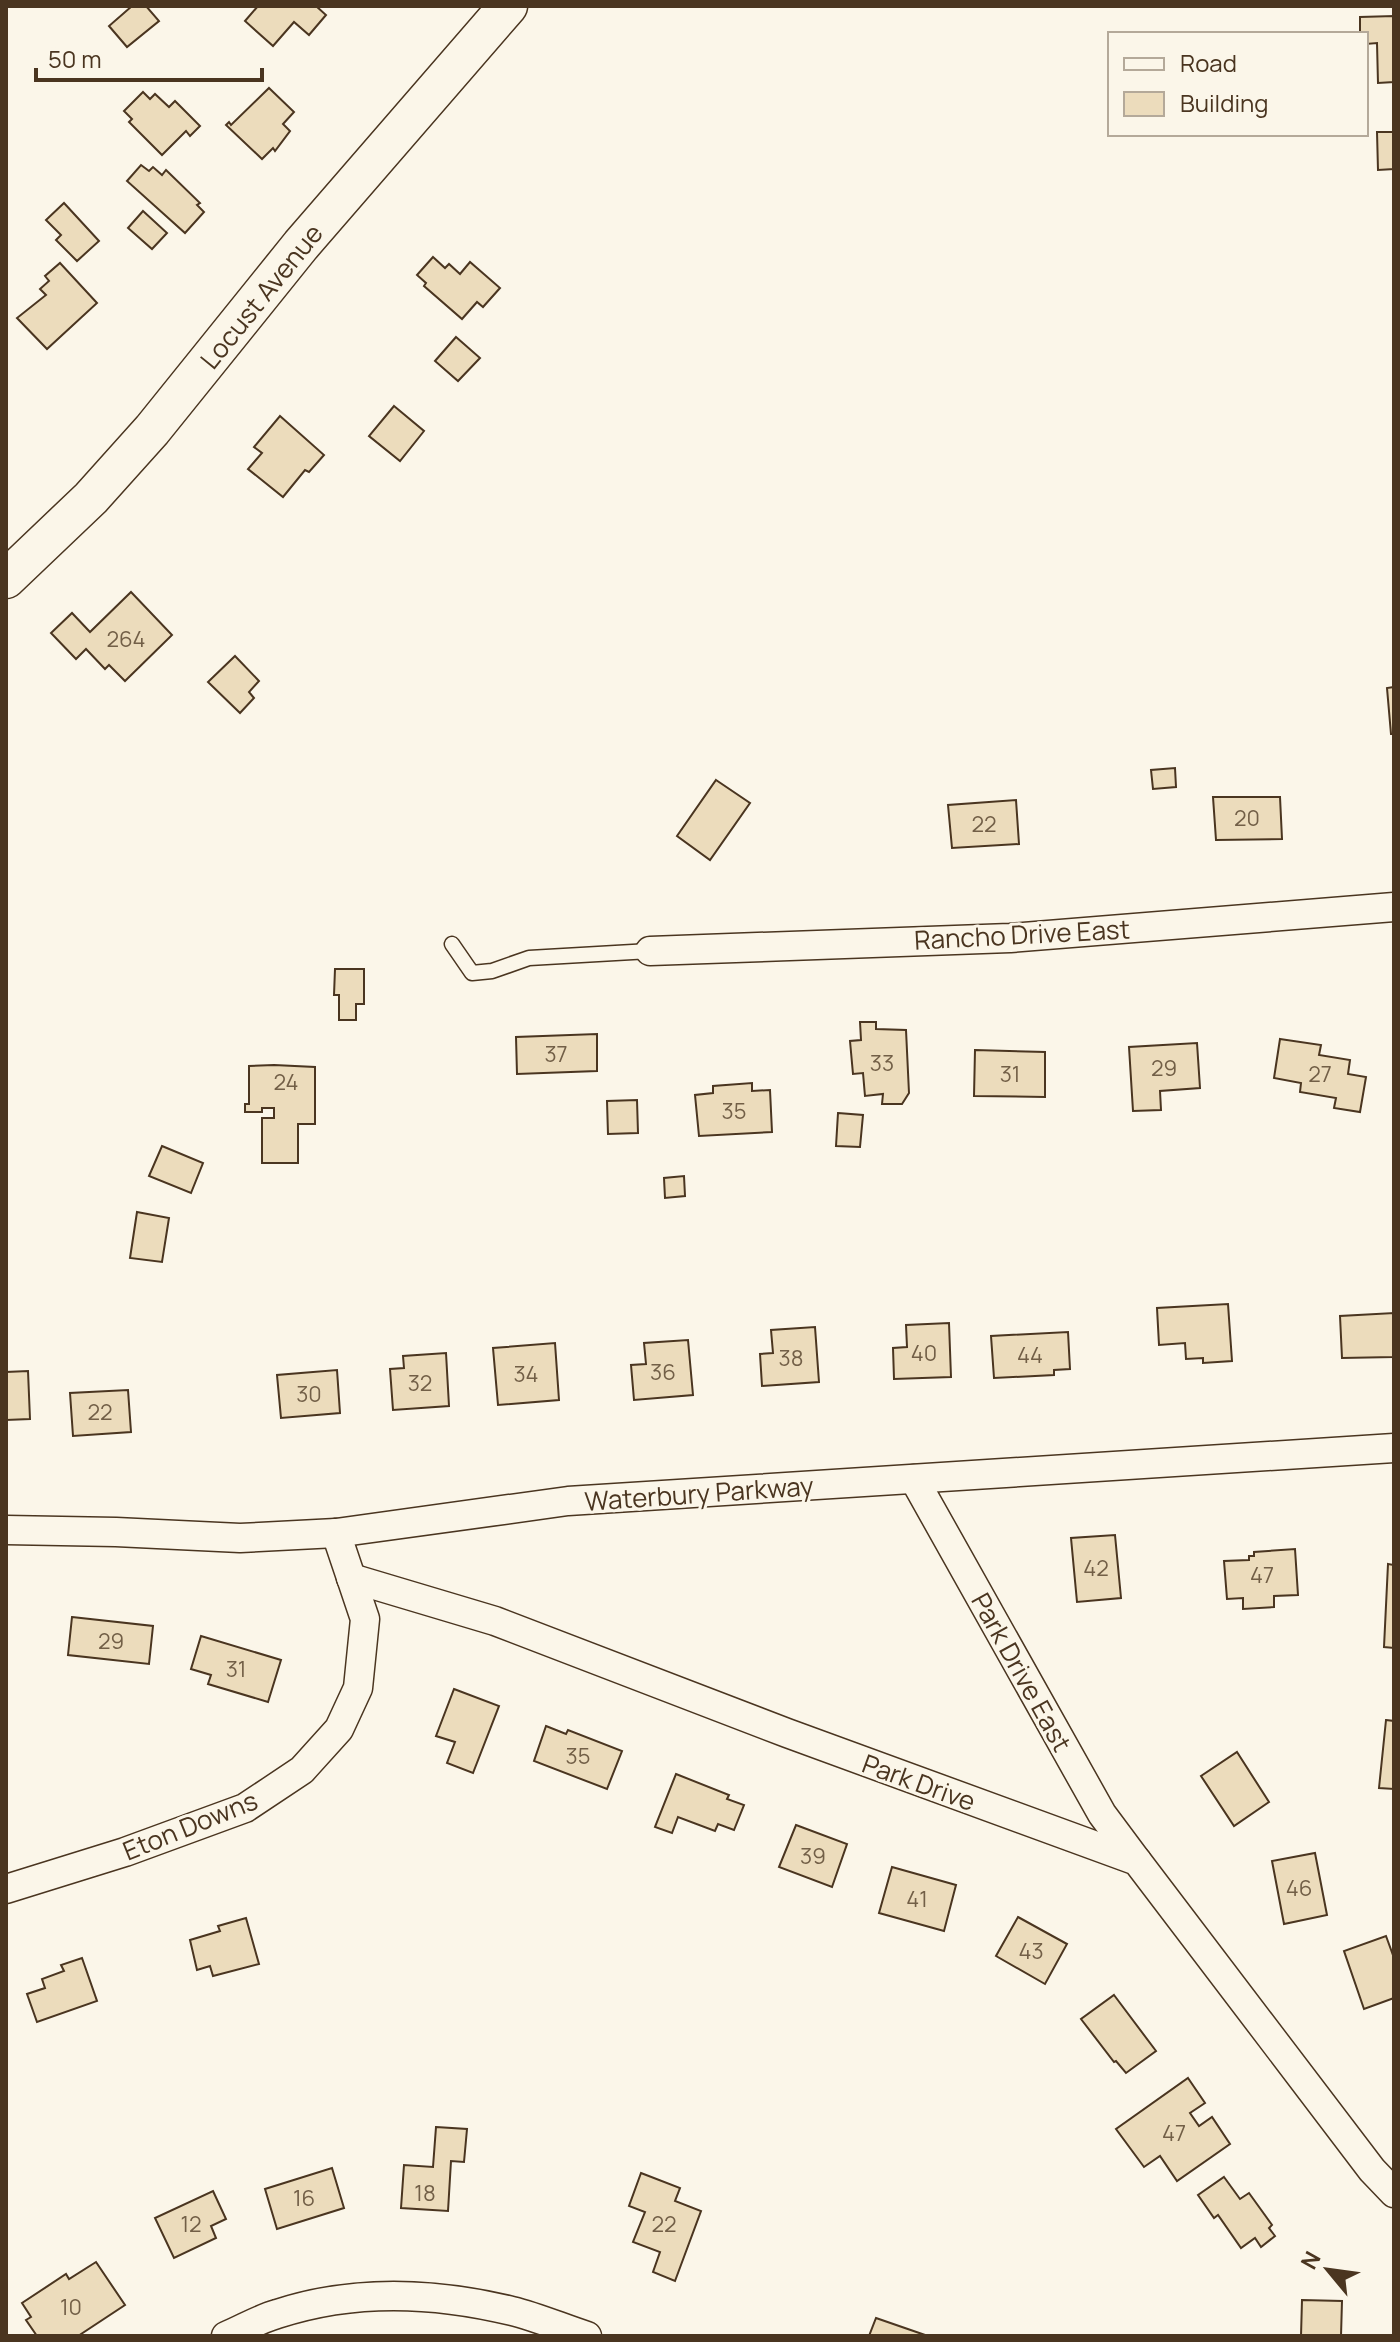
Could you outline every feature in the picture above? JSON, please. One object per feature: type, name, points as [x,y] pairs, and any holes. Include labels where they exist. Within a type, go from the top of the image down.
[{"type":"street","name":"Locust Avenue","points":[[6,579],[91,498],[152,430],[301,245],[508,6]]},
{"type":"street","name":"Rancho Drive East","points":[[650,951],[1010,938],[1394,907]]},
{"type":"street","name":"Waterbury Parkway","points":[[6,1530],[240,1538],[336,1533],[568,1501],[1394,1448]]},
{"type":"street","name":"Park Drive East","points":[[914,1479],[1102,1814],[1137,1861]]},
{"type":"street","points":[[336,1533],[351,1578]]},
{"type":"street","name":"Park Drive","points":[[351,1578],[495,1621],[787,1733],[1137,1861]]},
{"type":"street","name":"Eton Downs","points":[[6,1889],[125,1852],[245,1808],[302,1770],[339,1729],[358,1688],[365,1619],[351,1578]]},
{"type":"street","points":[[1137,1861],[1372,2170],[1394,2193]]},
{"type":"street","points":[[226,2336],[274,2314],[369,2295],[433,2297],[513,2311],[587,2336]]},
{"type":"lane","points":[[452,944],[472,973],[492,971],[529,958],[650,951]]},
{"type":"building","points":[[132,6],[146,6],[159,21],[127,47],[109,26]]},
{"type":"building","points":[[258,6],[316,6],[326,15],[309,35],[294,22],[273,46],[245,21]]},
{"type":"building","points":[[1394,16],[1394,82],[1378,83],[1377,43],[1368,44],[1368,32],[1360,32],[1360,17]]},
{"type":"building","points":[[269,88],[294,112],[283,124],[290,131],[275,151],[273,148],[262,159],[226,125],[229,122],[231,125]]},
{"type":"building","points":[[143,92],[150,99],[155,94],[169,107],[175,101],[200,126],[190,136],[186,131],[162,155],[129,122],[132,119],[124,111]]},
{"type":"building","points":[[1377,132],[1394,132],[1394,169],[1378,170]]},
{"type":"building","points":[[141,165],[149,171],[153,167],[162,175],[166,170],[200,203],[197,205],[204,212],[185,233],[127,181]]},
{"type":"building","points":[[64,203],[99,241],[77,261],[56,240],[61,235],[46,220]]},
{"type":"building","points":[[143,211],[167,233],[152,249],[128,228]]},
{"type":"building","points":[[433,257],[445,268],[449,264],[460,274],[470,262],[500,288],[483,307],[477,302],[462,319],[424,286],[426,283],[417,275]]},
{"type":"building","points":[[60,263],[97,303],[47,349],[17,318],[46,295],[40,289],[49,281],[45,276]]},
{"type":"building","points":[[456,337],[480,358],[458,381],[435,361]]},
{"type":"building","points":[[394,406],[424,431],[400,461],[369,436]]},
{"type":"building","points":[[280,416],[324,455],[309,472],[305,470],[283,497],[248,469],[262,453],[254,447]]},
{"type":"building","points":[[131,592],[172,635],[125,681],[109,665],[105,669],[86,649],[76,659],[51,633],[72,613],[90,632]]},
{"type":"building","points":[[235,656],[259,681],[249,692],[254,698],[240,713],[208,682]]},
{"type":"building","points":[[1394,687],[1394,734],[1391,734],[1387,688]]},
{"type":"building","points":[[1175,768],[1176,787],[1153,789],[1151,770]]},
{"type":"building","points":[[716,780],[750,803],[710,860],[677,836]]},
{"type":"building","points":[[1213,797],[1280,797],[1282,839],[1216,840]]},
{"type":"building","points":[[1016,800],[1019,844],[952,848],[948,805]]},
{"type":"building","points":[[335,969],[364,969],[364,1004],[356,1004],[356,1020],[339,1020],[339,995],[334,995]]},
{"type":"building","points":[[860,1022],[876,1022],[876,1029],[906,1030],[909,1093],[902,1104],[882,1104],[883,1094],[865,1096],[863,1073],[853,1074],[850,1041],[861,1040]]},
{"type":"building","points":[[597,1034],[597,1071],[517,1074],[516,1037]]},
{"type":"building","points":[[1280,1039],[1321,1045],[1319,1055],[1350,1060],[1348,1074],[1366,1077],[1360,1112],[1334,1108],[1336,1098],[1300,1092],[1301,1083],[1274,1078]]},
{"type":"building","points":[[1197,1043],[1200,1088],[1160,1091],[1161,1110],[1133,1111],[1129,1047]]},
{"type":"building","points":[[975,1050],[1045,1052],[1045,1097],[974,1096]]},
{"type":"building","points":[[249,1066],[315,1067],[315,1124],[298,1124],[298,1163],[262,1163],[262,1118],[274,1118],[274,1108],[245,1112],[245,1104],[249,1104]]},
{"type":"building","points":[[752,1083],[752,1091],[770,1090],[772,1132],[699,1136],[695,1095],[713,1093],[713,1086]]},
{"type":"building","points":[[637,1100],[638,1133],[608,1134],[607,1101]]},
{"type":"building","points":[[838,1113],[863,1115],[860,1147],[836,1146]]},
{"type":"building","points":[[162,1146],[203,1163],[191,1193],[149,1176]]},
{"type":"building","points":[[684,1176],[685,1196],[665,1198],[664,1178]]},
{"type":"building","points":[[137,1212],[169,1218],[162,1262],[130,1258]]},
{"type":"building","points":[[1228,1304],[1232,1361],[1203,1363],[1203,1358],[1186,1359],[1185,1343],[1159,1345],[1157,1308]]},
{"type":"building","points":[[1394,1313],[1394,1357],[1342,1358],[1340,1316]]},
{"type":"building","points":[[949,1323],[951,1377],[894,1379],[893,1348],[907,1347],[906,1325]]},
{"type":"building","points":[[815,1327],[819,1382],[762,1386],[760,1354],[773,1353],[771,1330]]},
{"type":"building","points":[[1068,1332],[1070,1369],[1054,1370],[1054,1375],[994,1378],[991,1336]]},
{"type":"building","points":[[688,1340],[693,1395],[634,1400],[631,1365],[646,1364],[644,1343]]},
{"type":"building","points":[[555,1343],[559,1400],[498,1405],[493,1348]]},
{"type":"building","points":[[446,1353],[449,1406],[393,1410],[390,1369],[404,1368],[403,1356]]},
{"type":"building","points":[[337,1370],[340,1413],[281,1418],[277,1375]]},
{"type":"building","points":[[28,1371],[30,1419],[6,1420],[6,1372]]},
{"type":"building","points":[[128,1390],[131,1432],[73,1436],[70,1393]]},
{"type":"building","points":[[1115,1535],[1121,1598],[1077,1602],[1071,1538]]},
{"type":"building","points":[[1295,1549],[1298,1595],[1274,1596],[1274,1607],[1243,1609],[1243,1598],[1227,1599],[1224,1561],[1249,1560],[1254,1552]]},
{"type":"building","points":[[1388,1564],[1394,1565],[1394,1648],[1384,1647]]},
{"type":"building","points":[[72,1617],[153,1626],[149,1664],[68,1655]]},
{"type":"building","points":[[201,1636],[281,1660],[268,1702],[208,1684],[211,1675],[191,1669]]},
{"type":"building","points":[[454,1689],[499,1706],[473,1773],[447,1763],[455,1742],[436,1736]]},
{"type":"building","points":[[1386,1720],[1394,1721],[1394,1789],[1379,1788]]},
{"type":"building","points":[[546,1726],[566,1734],[568,1730],[622,1751],[607,1789],[534,1761]]},
{"type":"building","points":[[1237,1752],[1269,1802],[1234,1826],[1201,1776]]},
{"type":"building","points":[[676,1774],[729,1795],[727,1799],[744,1805],[734,1830],[718,1824],[715,1831],[678,1817],[672,1833],[655,1827]]},
{"type":"building","points":[[796,1825],[847,1844],[832,1887],[779,1867]]},
{"type":"building","points":[[1315,1853],[1327,1915],[1284,1924],[1272,1861]]},
{"type":"building","points":[[892,1867],[956,1885],[944,1931],[879,1913]]},
{"type":"building","points":[[1018,1917],[1067,1944],[1045,1984],[996,1956]]},
{"type":"building","points":[[246,1918],[259,1964],[213,1976],[210,1966],[197,1970],[190,1940],[220,1931],[218,1926]]},
{"type":"building","points":[[1386,1936],[1394,1958],[1394,1998],[1364,2009],[1344,1951]]},
{"type":"building","points":[[82,1958],[97,2001],[37,2022],[27,1994],[45,1988],[42,1979],[64,1971],[61,1965]]},
{"type":"building","points":[[1114,1995],[1156,2051],[1126,2073],[1081,2019]]},
{"type":"building","points":[[1188,2078],[1205,2103],[1190,2113],[1199,2126],[1212,2117],[1230,2144],[1177,2181],[1160,2156],[1144,2167],[1116,2129]]},
{"type":"building","points":[[436,2127],[467,2129],[464,2162],[451,2161],[448,2211],[401,2208],[404,2165],[433,2167]]},
{"type":"building","points":[[332,2168],[344,2208],[277,2229],[265,2189]]},
{"type":"building","points":[[641,2173],[680,2188],[675,2201],[701,2211],[675,2281],[653,2272],[660,2252],[633,2242],[645,2212],[629,2206]]},
{"type":"building","points":[[1224,2177],[1240,2199],[1249,2193],[1272,2225],[1269,2228],[1275,2236],[1261,2247],[1255,2238],[1241,2248],[1218,2215],[1214,2218],[1198,2195]]},
{"type":"building","points":[[213,2191],[226,2219],[211,2226],[216,2238],[174,2258],[155,2218]]},
{"type":"building","points":[[96,2262],[125,2305],[78,2336],[37,2336],[26,2320],[31,2317],[22,2303],[66,2274],[69,2279]]},
{"type":"building","points":[[1302,2300],[1342,2301],[1341,2336],[1301,2336]]},
{"type":"building","points":[[876,2318],[928,2336],[869,2336]]}]
